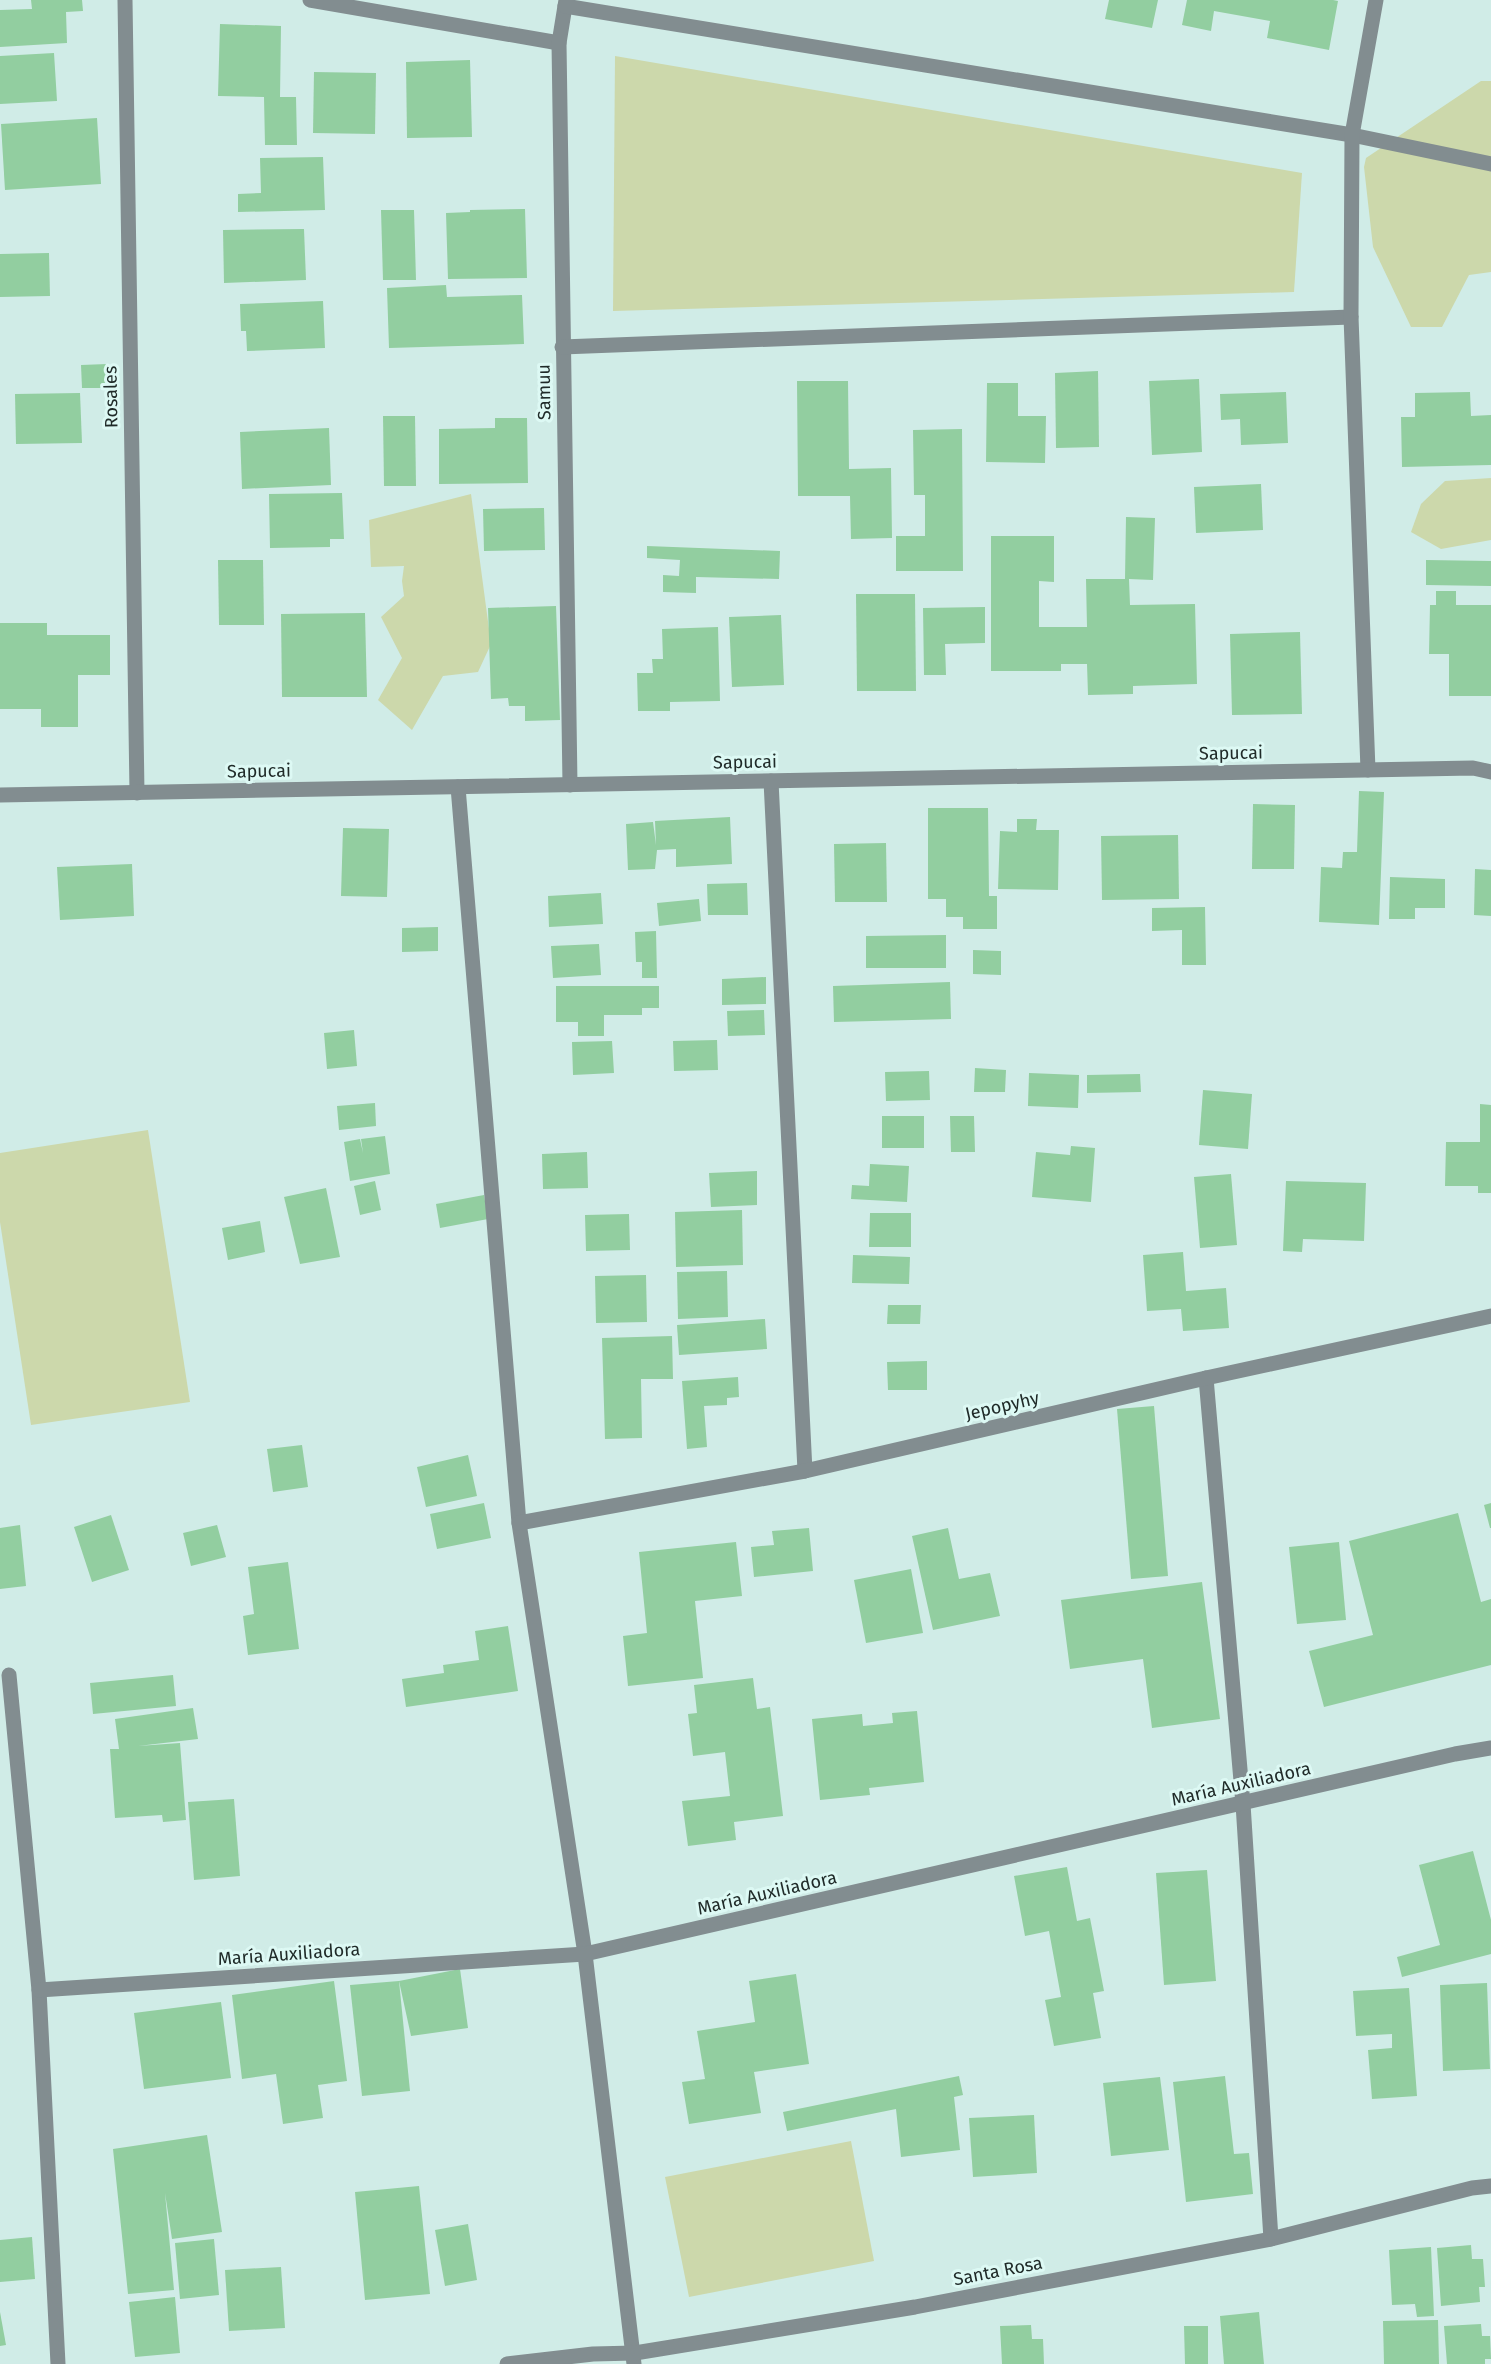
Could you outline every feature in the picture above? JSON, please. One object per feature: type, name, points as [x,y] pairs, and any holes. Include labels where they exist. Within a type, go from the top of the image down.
[{"type":"street","name":"Rosales","points":[[125,0],[137,793]]},
{"type":"street","points":[[310,0],[559,44]]},
{"type":"street","points":[[1368,770],[1350,317],[1352,135],[1376,0]]},
{"type":"street","points":[[566,3],[1352,135],[1491,164]]},
{"type":"street","name":"Samuu","points":[[566,3],[559,44],[570,785]]},
{"type":"street","points":[[562,347],[1350,317]]},
{"type":"street","name":"Sapucai","points":[[0,795],[1473,768],[1491,772]]},
{"type":"street","points":[[771,781],[805,1472]]},
{"type":"street","points":[[458,787],[519,1523],[585,1954],[635,2358]]},
{"type":"street","name":"Jepopyhy","points":[[519,1523],[805,1472],[1206,1378],[1491,1316]]},
{"type":"street","points":[[1206,1378],[1242,1804],[1271,2239]]},
{"type":"street","points":[[9,1675],[39,1990],[58,2364]]},
{"type":"street","name":"María Auxiliadora","points":[[39,1990],[585,1954],[1455,1754],[1491,1748]]},
{"type":"street","name":"Santa Rosa","points":[[507,2364],[593,2354],[635,2358],[1271,2239],[1472,2188],[1491,2186]]},
{"type":"green space","points":[[615,56],[1302,173],[1294,292],[613,311]]},
{"type":"green space","points":[[1481,81],[1491,81],[1491,272],[1469,275],[1442,327],[1411,327],[1373,247],[1364,167],[1366,158]]},
{"type":"green space","points":[[1491,478],[1491,540],[1441,549],[1411,532],[1421,504],[1445,481]]},
{"type":"green space","points":[[471,494],[491,644],[478,672],[443,676],[412,730],[378,700],[402,658],[381,617],[404,596],[402,581],[404,566],[371,567],[369,520]]},
{"type":"green space","points":[[148,1130],[190,1402],[31,1425],[0,1222],[0,1153]]},
{"type":"green space","points":[[851,2141],[874,2261],[689,2297],[665,2177]]},
{"type":"building","points":[[31,0],[82,0],[83,11],[66,12],[67,43],[0,47],[0,10],[32,9]]},
{"type":"building","points":[[1109,0],[1158,0],[1152,28],[1105,19]]},
{"type":"building","points":[[1187,0],[1338,1],[1329,50],[1267,38],[1270,21],[1214,11],[1211,31],[1182,25]]},
{"type":"building","points":[[220,24],[281,26],[280,97],[296,97],[297,145],[265,145],[264,97],[218,96]]},
{"type":"building","points":[[54,53],[57,101],[0,104],[0,56]]},
{"type":"building","points":[[470,60],[472,137],[407,138],[406,62]]},
{"type":"building","points":[[314,72],[376,73],[375,134],[313,133]]},
{"type":"building","points":[[97,118],[101,184],[5,190],[1,124]]},
{"type":"building","points":[[323,157],[325,210],[238,212],[238,194],[261,193],[260,158]]},
{"type":"building","points":[[525,209],[527,278],[448,279],[446,213]]},
{"type":"building","points":[[381,210],[414,210],[416,280],[383,280]]},
{"type":"building","points":[[304,229],[306,280],[224,283],[223,230]]},
{"type":"building","points":[[49,253],[50,296],[0,297],[0,254]]},
{"type":"building","points":[[446,285],[447,297],[522,295],[524,344],[389,348],[387,288]]},
{"type":"building","points":[[323,301],[325,348],[247,351],[246,331],[241,331],[240,304]]},
{"type":"building","points":[[107,364],[107,388],[82,388],[81,365]]},
{"type":"building","points":[[1098,371],[1099,447],[1056,448],[1055,373]]},
{"type":"building","points":[[1199,379],[1202,452],[1152,455],[1149,381]]},
{"type":"building","points":[[797,381],[848,381],[849,469],[891,468],[892,538],[851,539],[850,496],[798,496]]},
{"type":"building","points":[[987,383],[1018,383],[1018,416],[1046,416],[1045,463],[986,462]]},
{"type":"building","points":[[1286,392],[1288,443],[1241,445],[1240,419],[1221,420],[1220,394]]},
{"type":"building","points":[[1470,392],[1471,416],[1491,415],[1491,465],[1402,467],[1401,417],[1415,417],[1415,393]]},
{"type":"building","points":[[80,393],[82,443],[16,444],[15,394]]},
{"type":"building","points":[[383,416],[415,416],[416,486],[384,486]]},
{"type":"building","points":[[495,418],[527,418],[528,483],[439,484],[439,429],[495,428]]},
{"type":"building","points":[[329,428],[331,485],[242,489],[240,432]]},
{"type":"building","points":[[962,429],[963,571],[896,571],[896,536],[925,536],[925,495],[914,495],[913,430]]},
{"type":"building","points":[[1261,484],[1263,530],[1196,533],[1194,487]]},
{"type":"building","points":[[342,493],[344,539],[330,539],[330,547],[270,548],[269,494]]},
{"type":"building","points":[[544,508],[545,550],[484,551],[483,509]]},
{"type":"building","points":[[1126,517],[1155,518],[1153,580],[1129,579],[1130,605],[1195,604],[1197,684],[1133,686],[1133,694],[1088,695],[1087,664],[1061,664],[1061,671],[991,671],[991,536],[1054,536],[1054,582],[1039,581],[1039,627],[1087,627],[1086,579],[1125,579]]},
{"type":"building","points":[[647,546],[780,551],[779,579],[696,577],[696,593],[663,592],[663,575],[679,576],[680,560],[647,558]]},
{"type":"building","points":[[218,560],[263,560],[264,625],[219,625]]},
{"type":"building","points":[[1426,560],[1491,561],[1491,586],[1426,585]]},
{"type":"building","points":[[1436,591],[1456,591],[1456,605],[1491,605],[1491,696],[1449,696],[1449,654],[1429,654],[1430,605],[1436,605]]},
{"type":"building","points":[[856,594],[915,594],[916,691],[857,691]]},
{"type":"building","points":[[556,606],[560,720],[525,721],[525,706],[509,706],[508,698],[491,699],[488,608]]},
{"type":"building","points":[[985,607],[985,643],[945,644],[946,675],[924,675],[923,608]]},
{"type":"building","points":[[365,613],[367,697],[282,697],[281,614]]},
{"type":"building","points":[[781,615],[784,685],[732,687],[729,617]]},
{"type":"building","points":[[0,623],[47,623],[47,635],[110,635],[110,675],[78,675],[78,727],[41,727],[41,709],[0,709]]},
{"type":"building","points":[[718,627],[720,701],[670,702],[670,711],[638,711],[637,673],[653,673],[652,659],[663,659],[662,629]]},
{"type":"building","points":[[1300,632],[1302,714],[1232,715],[1230,634]]},
{"type":"building","points":[[1359,791],[1384,792],[1379,925],[1319,922],[1321,867],[1342,868],[1343,852],[1357,852]]},
{"type":"building","points":[[1253,804],[1295,805],[1294,869],[1252,869]]},
{"type":"building","points":[[928,808],[988,808],[989,896],[997,896],[997,929],[963,929],[963,917],[946,917],[946,899],[928,899]]},
{"type":"building","points":[[730,817],[732,864],[676,867],[676,849],[657,850],[655,869],[628,870],[626,824],[653,822],[656,845],[655,821]]},
{"type":"building","points":[[1017,819],[1037,819],[1036,830],[1059,830],[1058,890],[998,889],[1000,831],[1017,832]]},
{"type":"building","points":[[343,828],[389,829],[387,897],[341,896]]},
{"type":"building","points":[[1178,835],[1179,899],[1102,900],[1101,836]]},
{"type":"building","points":[[886,843],[887,902],[835,902],[834,844]]},
{"type":"building","points":[[132,864],[134,916],[60,920],[57,867]]},
{"type":"building","points":[[1475,869],[1491,870],[1491,916],[1474,915]]},
{"type":"building","points":[[1390,877],[1445,879],[1445,908],[1415,908],[1415,919],[1389,919]]},
{"type":"building","points":[[747,883],[748,915],[708,915],[707,884]]},
{"type":"building","points":[[601,893],[603,924],[549,927],[548,896]]},
{"type":"building","points":[[699,899],[701,921],[659,926],[657,903]]},
{"type":"building","points":[[1205,907],[1206,965],[1182,965],[1182,930],[1152,931],[1152,908]]},
{"type":"building","points":[[438,927],[438,951],[402,952],[402,928]]},
{"type":"building","points":[[656,931],[657,978],[642,978],[642,962],[636,962],[635,932]]},
{"type":"building","points":[[946,935],[946,968],[866,968],[866,936]]},
{"type":"building","points":[[599,944],[601,975],[553,978],[551,946]]},
{"type":"building","points":[[973,950],[1001,951],[1001,975],[973,974]]},
{"type":"building","points":[[766,977],[766,1004],[722,1005],[722,979]]},
{"type":"building","points":[[950,982],[951,1019],[834,1022],[833,986]]},
{"type":"building","points":[[556,986],[659,986],[659,1008],[642,1008],[642,1015],[604,1015],[604,1036],[578,1036],[578,1022],[556,1022]]},
{"type":"building","points":[[764,1010],[765,1035],[728,1036],[727,1011]]},
{"type":"building","points":[[354,1030],[357,1066],[327,1069],[324,1033]]},
{"type":"building","points":[[717,1040],[718,1070],[674,1071],[673,1041]]},
{"type":"building","points":[[612,1041],[614,1073],[573,1075],[572,1042]]},
{"type":"building","points":[[975,1068],[1006,1070],[1005,1092],[974,1092]]},
{"type":"building","points":[[929,1071],[930,1100],[886,1101],[885,1072]]},
{"type":"building","points":[[1029,1073],[1079,1075],[1078,1108],[1028,1106]]},
{"type":"building","points":[[1140,1074],[1141,1092],[1087,1093],[1087,1075]]},
{"type":"building","points":[[1203,1090],[1252,1094],[1248,1149],[1199,1145]]},
{"type":"building","points":[[375,1103],[376,1126],[339,1130],[337,1106]]},
{"type":"building","points":[[1480,1104],[1491,1105],[1491,1193],[1478,1193],[1478,1186],[1445,1186],[1446,1142],[1480,1142]]},
{"type":"building","points":[[882,1116],[924,1116],[924,1148],[882,1148]]},
{"type":"building","points":[[950,1116],[974,1116],[975,1152],[951,1152]]},
{"type":"building","points":[[385,1136],[390,1174],[350,1181],[344,1142],[360,1139],[363,1153],[361,1139]]},
{"type":"building","points":[[1071,1146],[1095,1148],[1091,1202],[1032,1197],[1036,1152],[1070,1155]]},
{"type":"building","points":[[587,1152],[588,1188],[543,1189],[542,1154]]},
{"type":"building","points":[[870,1164],[909,1166],[907,1202],[851,1199],[852,1185],[869,1186]]},
{"type":"building","points":[[757,1171],[757,1205],[711,1207],[709,1173]]},
{"type":"building","points":[[1231,1174],[1237,1245],[1200,1248],[1194,1177]]},
{"type":"building","points":[[375,1181],[381,1210],[360,1215],[354,1186]]},
{"type":"building","points":[[1286,1181],[1366,1183],[1364,1241],[1303,1239],[1302,1252],[1283,1251]]},
{"type":"building","points":[[326,1188],[340,1257],[300,1264],[284,1197]]},
{"type":"building","points":[[484,1195],[488,1219],[440,1228],[436,1204]]},
{"type":"building","points":[[742,1210],[743,1265],[676,1267],[675,1212]]},
{"type":"building","points":[[870,1213],[911,1213],[911,1247],[869,1247]]},
{"type":"building","points":[[629,1214],[630,1250],[586,1251],[585,1215]]},
{"type":"building","points":[[260,1221],[265,1252],[228,1260],[222,1228]]},
{"type":"building","points":[[1183,1252],[1186,1291],[1226,1288],[1229,1328],[1183,1331],[1181,1309],[1147,1311],[1143,1255]]},
{"type":"building","points":[[853,1255],[910,1257],[909,1284],[852,1283]]},
{"type":"building","points":[[727,1271],[728,1317],[678,1319],[677,1272]]},
{"type":"building","points":[[646,1275],[647,1322],[596,1323],[595,1276]]},
{"type":"building","points":[[888,1305],[921,1305],[920,1324],[887,1324]]},
{"type":"building","points":[[765,1319],[767,1349],[679,1355],[677,1325]]},
{"type":"building","points":[[672,1336],[673,1379],[641,1379],[642,1438],[605,1439],[602,1338]]},
{"type":"building","points":[[927,1361],[927,1390],[888,1390],[887,1362]]},
{"type":"building","points":[[738,1377],[739,1397],[727,1398],[727,1405],[704,1406],[707,1447],[687,1449],[682,1381]]},
{"type":"building","points":[[1154,1406],[1168,1576],[1131,1579],[1117,1409]]},
{"type":"building","points":[[302,1445],[308,1487],[273,1492],[267,1449]]},
{"type":"building","points":[[468,1455],[477,1496],[426,1507],[417,1467]]},
{"type":"building","points":[[484,1503],[491,1538],[437,1549],[430,1514]]},
{"type":"building","points":[[1491,1503],[1491,1528],[1490,1528],[1484,1505]]},
{"type":"building","points":[[1458,1513],[1481,1602],[1491,1599],[1491,1665],[1324,1707],[1309,1651],[1373,1635],[1349,1541]]},
{"type":"building","points":[[111,1515],[129,1570],[92,1582],[74,1527]]},
{"type":"building","points":[[20,1525],[26,1586],[0,1589],[0,1528]]},
{"type":"building","points":[[217,1525],[226,1557],[191,1566],[183,1533]]},
{"type":"building","points":[[809,1528],[813,1571],[754,1577],[751,1547],[774,1545],[772,1531]]},
{"type":"building","points":[[948,1528],[959,1579],[990,1573],[1000,1616],[933,1630],[912,1536]]},
{"type":"building","points":[[736,1542],[742,1596],[695,1601],[703,1678],[628,1686],[623,1636],[647,1633],[639,1552]]},
{"type":"building","points":[[1339,1542],[1346,1620],[1297,1624],[1289,1547]]},
{"type":"building","points":[[288,1562],[299,1649],[248,1655],[243,1616],[254,1614],[248,1567]]},
{"type":"building","points":[[911,1569],[923,1633],[866,1643],[854,1580]]},
{"type":"building","points":[[1202,1582],[1220,1719],[1152,1728],[1143,1659],[1070,1669],[1061,1600]]},
{"type":"building","points":[[508,1626],[518,1691],[406,1707],[402,1679],[444,1673],[443,1665],[479,1660],[475,1631]]},
{"type":"building","points":[[173,1675],[176,1706],[93,1714],[90,1683]]},
{"type":"building","points":[[753,1678],[757,1709],[770,1707],[783,1816],[734,1822],[736,1840],[688,1846],[682,1801],[730,1796],[725,1752],[693,1756],[688,1714],[697,1713],[694,1685]]},
{"type":"building","points":[[193,1708],[198,1739],[138,1746],[180,1743],[186,1820],[163,1822],[162,1815],[115,1818],[110,1749],[119,1749],[115,1719]]},
{"type":"building","points":[[917,1711],[924,1782],[869,1788],[870,1795],[820,1800],[812,1719],[862,1714],[863,1726],[893,1723],[892,1713]]},
{"type":"building","points":[[234,1799],[240,1876],[194,1880],[188,1802]]},
{"type":"building","points":[[1473,1851],[1491,1920],[1491,1954],[1402,1977],[1397,1957],[1440,1945],[1419,1865]]},
{"type":"building","points":[[1067,1867],[1077,1921],[1090,1918],[1104,1991],[1093,1993],[1101,2038],[1054,2046],[1045,2000],[1061,1997],[1049,1931],[1025,1936],[1014,1876]]},
{"type":"building","points":[[1207,1870],[1216,1981],[1164,1985],[1156,1873]]},
{"type":"building","points":[[460,1969],[468,2028],[411,2036],[399,1981]]},
{"type":"building","points":[[796,1974],[809,2064],[754,2072],[761,2113],[689,2124],[682,2082],[705,2079],[697,2031],[755,2022],[749,1981]]},
{"type":"building","points":[[334,1981],[347,2081],[318,2085],[323,2118],[283,2124],[276,2074],[242,2079],[232,1995]]},
{"type":"building","points":[[399,1981],[410,2091],[362,2096],[350,1985]]},
{"type":"building","points":[[1487,1983],[1490,2069],[1443,2071],[1440,1985]]},
{"type":"building","points":[[1409,1988],[1417,2096],[1372,2099],[1368,2050],[1392,2048],[1392,2034],[1356,2036],[1353,1991]]},
{"type":"building","points":[[221,2002],[231,2078],[144,2089],[134,2013]]},
{"type":"building","points":[[959,2076],[963,2095],[954,2097],[960,2150],[901,2157],[896,2109],[787,2131],[783,2112]]},
{"type":"building","points":[[1225,2076],[1234,2154],[1249,2153],[1253,2194],[1186,2202],[1173,2082]]},
{"type":"building","points":[[1160,2077],[1169,2150],[1111,2156],[1103,2083]]},
{"type":"building","points":[[1034,2115],[1037,2173],[973,2177],[969,2118]]},
{"type":"building","points":[[207,2135],[222,2232],[172,2239],[165,2193],[174,2290],[128,2294],[113,2149]]},
{"type":"building","points":[[419,2186],[430,2294],[365,2300],[355,2192]]},
{"type":"building","points":[[468,2224],[477,2280],[445,2286],[435,2230]]},
{"type":"building","points":[[32,2237],[35,2279],[0,2282],[0,2240]]},
{"type":"building","points":[[214,2239],[219,2295],[180,2299],[175,2243]]},
{"type":"building","points":[[1471,2245],[1472,2259],[1483,2259],[1485,2287],[1479,2287],[1480,2302],[1441,2306],[1437,2248]]},
{"type":"building","points":[[1431,2247],[1434,2316],[1417,2317],[1415,2304],[1392,2305],[1389,2250]]},
{"type":"building","points":[[281,2267],[285,2328],[229,2331],[225,2270]]},
{"type":"building","points":[[175,2297],[180,2353],[135,2357],[129,2302]]},
{"type":"building","points":[[0,2312],[6,2345],[0,2346]]},
{"type":"building","points":[[1259,2312],[1264,2364],[1224,2364],[1220,2316]]},
{"type":"building","points":[[1438,2320],[1439,2364],[1384,2364],[1383,2321]]},
{"type":"building","points":[[1481,2324],[1482,2336],[1490,2336],[1491,2359],[1485,2359],[1485,2364],[1447,2364],[1444,2326]]},
{"type":"building","points":[[1031,2325],[1032,2339],[1043,2339],[1044,2364],[1002,2364],[1000,2326]]},
{"type":"building","points":[[1184,2326],[1208,2326],[1208,2364],[1185,2364]]}]
